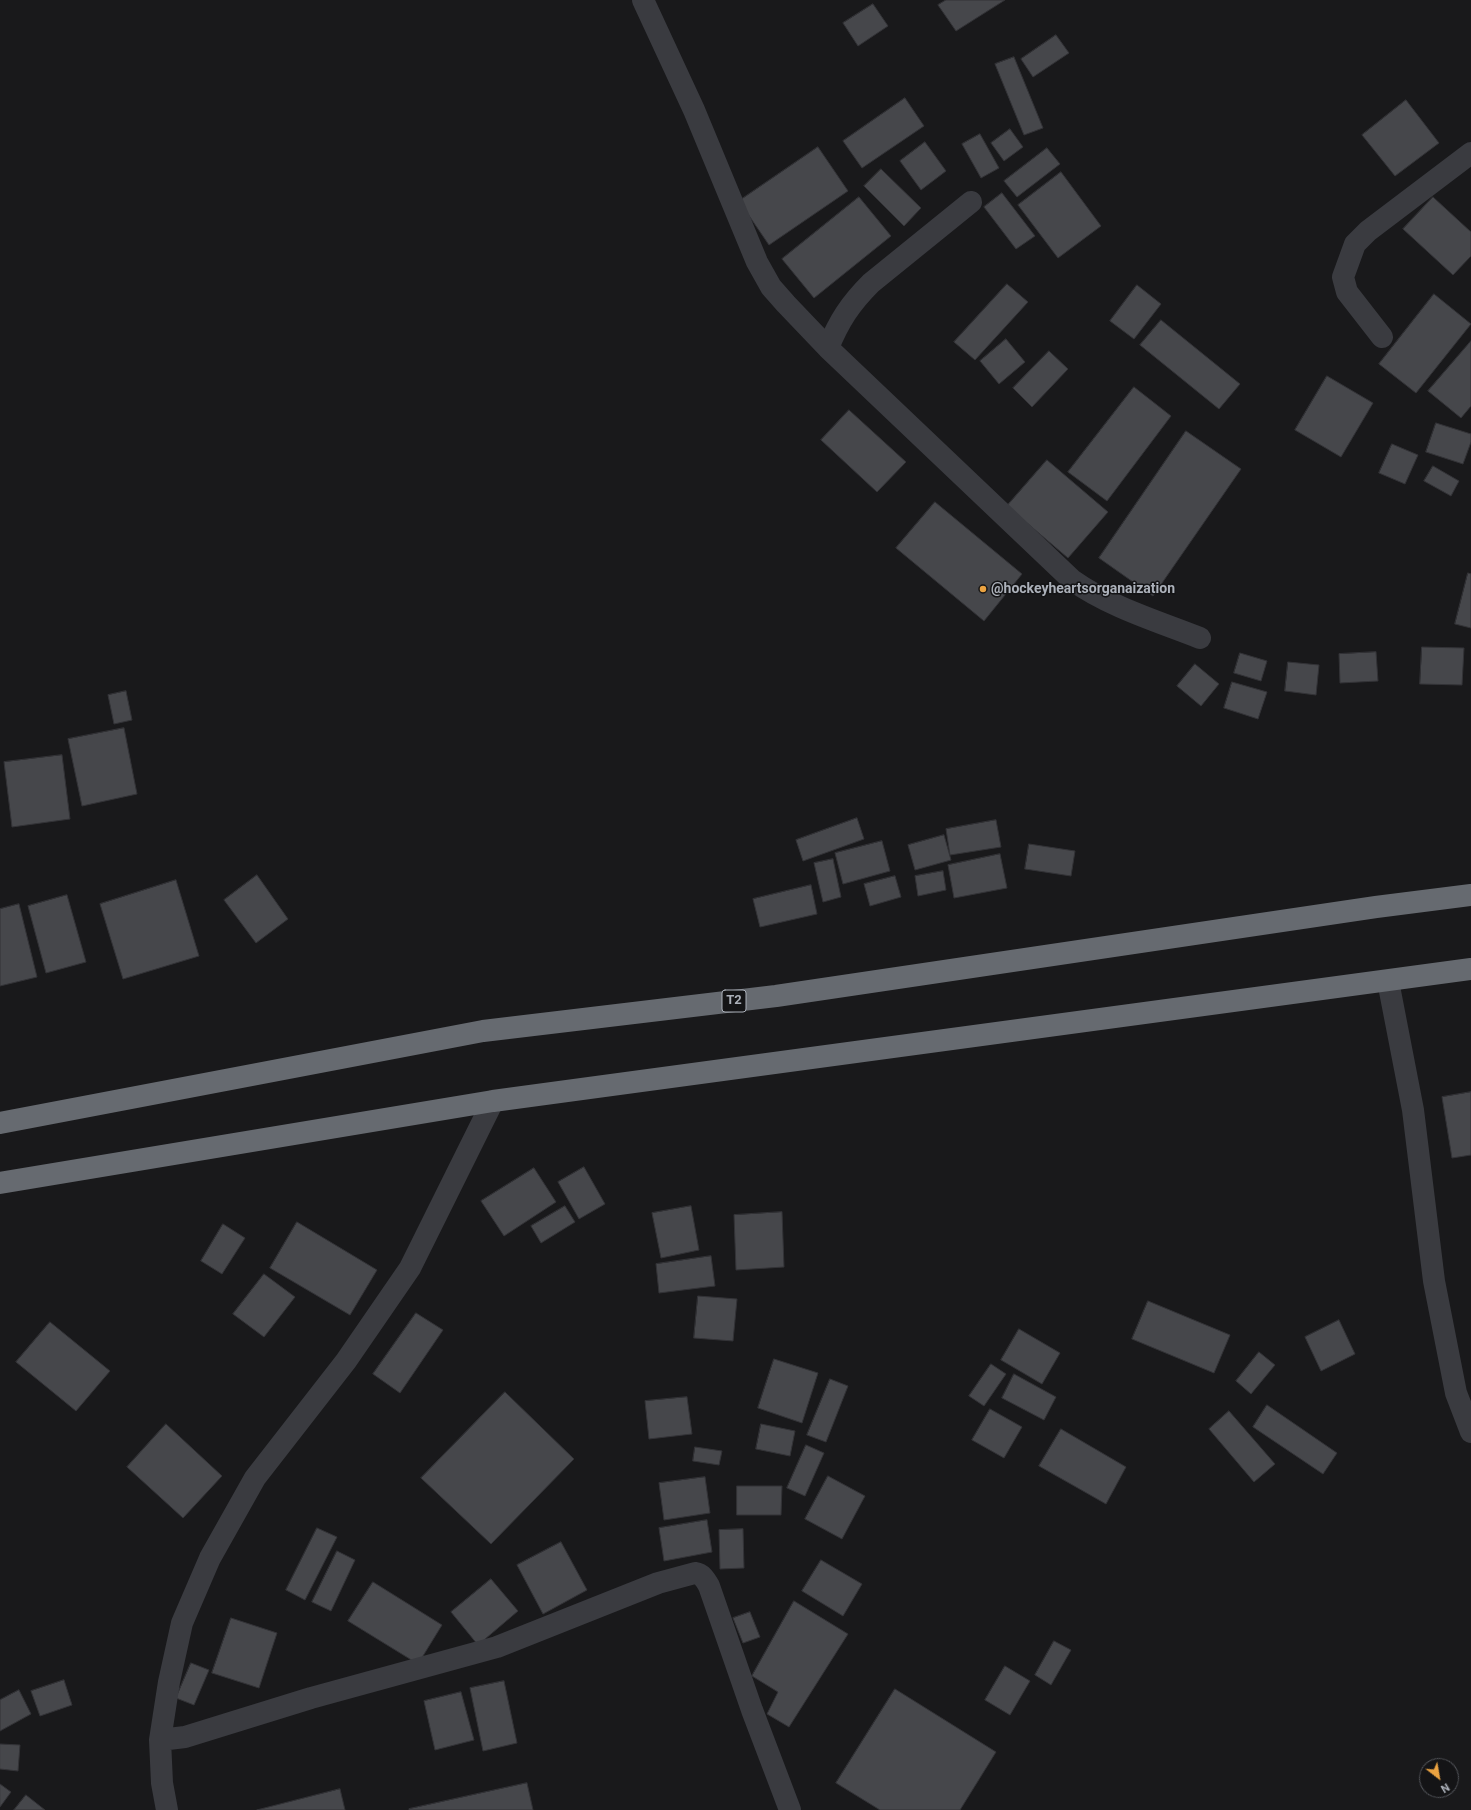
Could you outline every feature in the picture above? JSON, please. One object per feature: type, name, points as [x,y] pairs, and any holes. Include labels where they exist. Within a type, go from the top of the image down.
[{"type":"highway","name":"T2","points":[[0,1123],[483,1031],[776,996],[1376,907],[1471,895]]},
{"type":"highway","points":[[0,1183],[493,1101],[1471,969]]},
{"type":"street","points":[[643,0],[694,110],[757,262],[772,287],[786,304],[828,348],[1072,580],[1088,591],[1111,603],[1200,638]]},
{"type":"street","points":[[1382,337],[1347,292],[1343,277],[1355,244],[1368,232],[1471,152]]},
{"type":"street","points":[[828,348],[837,325],[858,296],[871,283],[971,202]]},
{"type":"street","points":[[1388,981],[1413,1110],[1434,1281],[1456,1393],[1471,1432]]},
{"type":"street","points":[[167,1810],[162,1783],[160,1740],[169,1682],[182,1623],[210,1558],[255,1478],[346,1361],[410,1268],[493,1101]]},
{"type":"street","points":[[160,1740],[185,1736],[318,1696],[497,1647],[658,1584],[695,1573],[705,1578],[709,1586],[752,1710],[790,1810]]},
{"type":"building","points":[[946,0],[1005,0],[956,31],[938,5]]},
{"type":"building","points":[[873,4],[888,26],[858,46],[843,23]]},
{"type":"building","points":[[1056,35],[1069,53],[1033,77],[1021,59]]},
{"type":"building","points":[[1014,57],[1043,128],[1024,135],[995,64]]},
{"type":"building","points":[[905,98],[924,126],[862,168],[843,141]]},
{"type":"building","points":[[1406,100],[1439,143],[1395,176],[1362,135]]},
{"type":"building","points":[[1010,129],[1023,147],[1004,161],[991,143]]},
{"type":"building","points":[[980,134],[999,168],[981,178],[962,144]]},
{"type":"building","points":[[925,142],[946,171],[921,190],[900,161]]},
{"type":"building","points":[[818,147],[848,191],[769,245],[739,201]]},
{"type":"building","points":[[1047,148],[1060,164],[1017,197],[1004,181]]},
{"type":"building","points":[[881,169],[921,208],[904,226],[864,186]]},
{"type":"building","points":[[1061,172],[1101,226],[1058,258],[1018,205]]},
{"type":"building","points":[[1002,193],[1035,236],[1016,249],[984,207]]},
{"type":"building","points":[[859,197],[891,236],[814,298],[782,259]]},
{"type":"building","points":[[1433,197],[1471,232],[1471,256],[1453,275],[1403,229]]},
{"type":"building","points":[[1007,284],[1028,302],[975,360],[954,342]]},
{"type":"building","points":[[1137,285],[1161,304],[1134,339],[1110,321]]},
{"type":"building","points":[[1434,294],[1471,324],[1416,393],[1379,364]]},
{"type":"building","points":[[1161,320],[1240,384],[1219,409],[1140,345]]},
{"type":"building","points":[[1006,339],[1025,362],[999,384],[980,361]]},
{"type":"building","points":[[1471,341],[1471,406],[1461,418],[1428,391]]},
{"type":"building","points":[[1049,351],[1068,369],[1032,407],[1013,388]]},
{"type":"building","points":[[1327,376],[1373,403],[1341,457],[1295,430]]},
{"type":"building","points":[[1134,387],[1171,416],[1107,501],[1068,472]]},
{"type":"building","points":[[849,410],[906,462],[877,492],[821,440]]},
{"type":"building","points":[[1436,423],[1471,434],[1471,442],[1463,464],[1426,452]]},
{"type":"building","points":[[1186,431],[1241,469],[1153,596],[1099,558]]},
{"type":"building","points":[[1392,444],[1418,455],[1405,484],[1379,473]]},
{"type":"building","points":[[1047,460],[1108,512],[1068,558],[1007,506]]},
{"type":"building","points":[[1433,466],[1459,481],[1451,496],[1424,481]]},
{"type":"building","points":[[935,502],[1022,574],[984,621],[896,548]]},
{"type":"building","points":[[1468,573],[1471,574],[1471,628],[1455,624]]},
{"type":"building","points":[[1422,647],[1464,648],[1462,685],[1420,684]]},
{"type":"building","points":[[1376,652],[1378,681],[1340,683],[1339,654]]},
{"type":"building","points":[[1240,653],[1267,661],[1261,681],[1234,673]]},
{"type":"building","points":[[1288,662],[1319,665],[1316,695],[1285,691]]},
{"type":"building","points":[[1195,664],[1219,684],[1201,706],[1177,686]]},
{"type":"building","points":[[1232,682],[1267,692],[1258,719],[1224,708]]},
{"type":"building","points":[[126,691],[132,720],[114,724],[108,695]]},
{"type":"building","points":[[124,728],[137,794],[82,806],[68,739]]},
{"type":"building","points":[[62,755],[70,819],[12,827],[4,762]]},
{"type":"building","points":[[857,818],[864,839],[803,861],[796,840]]},
{"type":"building","points":[[996,820],[1001,847],[950,855],[946,829]]},
{"type":"building","points":[[944,835],[951,860],[915,870],[908,845]]},
{"type":"building","points":[[882,841],[890,871],[843,884],[835,853]]},
{"type":"building","points":[[1029,844],[1075,851],[1071,876],[1025,869]]},
{"type":"building","points":[[1000,854],[1007,888],[954,898],[948,865]]},
{"type":"building","points":[[833,859],[841,897],[823,902],[814,863]]},
{"type":"building","points":[[943,871],[946,890],[918,896],[915,876]]},
{"type":"building","points":[[257,875],[288,919],[256,943],[224,900]]},
{"type":"building","points":[[895,876],[901,897],[870,906],[864,884]]},
{"type":"building","points":[[176,880],[199,956],[123,979],[100,904]]},
{"type":"building","points":[[811,885],[817,914],[760,927],[753,899]]},
{"type":"building","points":[[67,895],[86,962],[46,973],[28,906]]},
{"type":"building","points":[[19,904],[37,977],[0,986],[0,909]]},
{"type":"building","points":[[1471,1092],[1471,1155],[1452,1158],[1442,1097]]},
{"type":"building","points":[[584,1167],[605,1204],[579,1219],[558,1182]]},
{"type":"building","points":[[534,1168],[556,1202],[504,1236],[481,1201]]},
{"type":"building","points":[[565,1206],[575,1222],[541,1243],[531,1226]]},
{"type":"building","points":[[691,1206],[699,1250],[661,1258],[652,1213]]},
{"type":"building","points":[[782,1212],[784,1267],[736,1270],[734,1215]]},
{"type":"building","points":[[297,1222],[377,1270],[350,1315],[270,1268]]},
{"type":"building","points":[[223,1224],[245,1238],[222,1274],[201,1261]]},
{"type":"building","points":[[711,1256],[715,1286],[659,1293],[656,1264]]},
{"type":"building","points":[[264,1274],[295,1297],[264,1337],[233,1314]]},
{"type":"building","points":[[698,1296],[737,1299],[733,1341],[694,1338]]},
{"type":"building","points":[[1148,1301],[1230,1335],[1214,1373],[1132,1339]]},
{"type":"building","points":[[416,1313],[443,1330],[400,1393],[373,1374]]},
{"type":"building","points":[[1339,1320],[1355,1354],[1321,1371],[1305,1337]]},
{"type":"building","points":[[50,1322],[110,1371],[76,1411],[16,1362]]},
{"type":"building","points":[[1019,1329],[1060,1353],[1042,1384],[1001,1360]]},
{"type":"building","points":[[1259,1352],[1275,1365],[1251,1394],[1236,1381]]},
{"type":"building","points":[[774,1359],[818,1373],[802,1423],[758,1408]]},
{"type":"building","points":[[991,1364],[1006,1374],[984,1406],[969,1396]]},
{"type":"building","points":[[1014,1374],[1056,1397],[1044,1420],[1002,1398]]},
{"type":"building","points":[[830,1379],[848,1386],[826,1442],[807,1435]]},
{"type":"building","points":[[505,1392],[574,1459],[491,1544],[421,1478]]},
{"type":"building","points":[[687,1397],[692,1434],[649,1439],[645,1401]]},
{"type":"building","points":[[1267,1405],[1337,1453],[1323,1474],[1253,1427]]},
{"type":"building","points":[[990,1409],[1022,1427],[1004,1458],[972,1440]]},
{"type":"building","points":[[1229,1411],[1275,1464],[1254,1482],[1209,1429]]},
{"type":"building","points":[[166,1424],[222,1476],[183,1518],[127,1467]]},
{"type":"building","points":[[761,1424],[795,1431],[790,1456],[756,1449]]},
{"type":"building","points":[[1061,1429],[1126,1467],[1106,1504],[1039,1466]]},
{"type":"building","points":[[806,1445],[824,1453],[805,1496],[787,1488]]},
{"type":"building","points":[[695,1447],[722,1451],[719,1465],[693,1461]]},
{"type":"building","points":[[828,1476],[865,1496],[842,1539],[805,1519]]},
{"type":"building","points":[[705,1477],[710,1513],[664,1520],[659,1483]]},
{"type":"building","points":[[737,1486],[782,1486],[781,1515],[737,1515]]},
{"type":"building","points":[[707,1520],[712,1552],[664,1561],[659,1528]]},
{"type":"building","points":[[317,1528],[337,1537],[305,1600],[286,1590]]},
{"type":"building","points":[[743,1529],[744,1568],[720,1569],[719,1530]]},
{"type":"building","points":[[561,1542],[587,1590],[543,1614],[517,1565]]},
{"type":"building","points":[[337,1551],[355,1560],[331,1611],[312,1602]]},
{"type":"building","points":[[821,1560],[862,1584],[843,1616],[802,1591]]},
{"type":"building","points":[[491,1579],[518,1611],[478,1645],[451,1612]]},
{"type":"building","points":[[373,1582],[442,1625],[418,1664],[348,1621]]},
{"type":"building","points":[[794,1601],[848,1634],[789,1727],[767,1714],[778,1692],[752,1676]]},
{"type":"building","points":[[750,1612],[760,1637],[743,1643],[733,1618]]},
{"type":"building","points":[[231,1618],[277,1633],[259,1688],[212,1673]]},
{"type":"building","points":[[1054,1641],[1071,1650],[1051,1685],[1035,1675]]},
{"type":"building","points":[[191,1663],[209,1670],[194,1705],[176,1698]]},
{"type":"building","points":[[1005,1666],[1030,1681],[1010,1715],[985,1700]]},
{"type":"building","points":[[64,1680],[72,1705],[40,1716],[31,1691]]},
{"type":"building","points":[[504,1681],[517,1743],[483,1751],[470,1688]]},
{"type":"building","points":[[895,1689],[996,1752],[960,1810],[880,1810],[836,1783]]},
{"type":"building","points":[[19,1690],[31,1714],[0,1731],[0,1700]]},
{"type":"building","points":[[461,1692],[474,1740],[435,1750],[424,1701]]},
{"type":"building","points":[[0,1744],[20,1745],[18,1771],[0,1769]]},
{"type":"building","points":[[527,1783],[533,1810],[409,1810],[409,1809]]},
{"type":"building","points":[[0,1784],[11,1792],[0,1807]]},
{"type":"building","points":[[340,1789],[345,1810],[257,1810]]},
{"type":"building","points":[[26,1795],[45,1810],[14,1810]]},
{"type":"place","name":"@hockeyheartsorganaization","points":[[983,589]]}]
